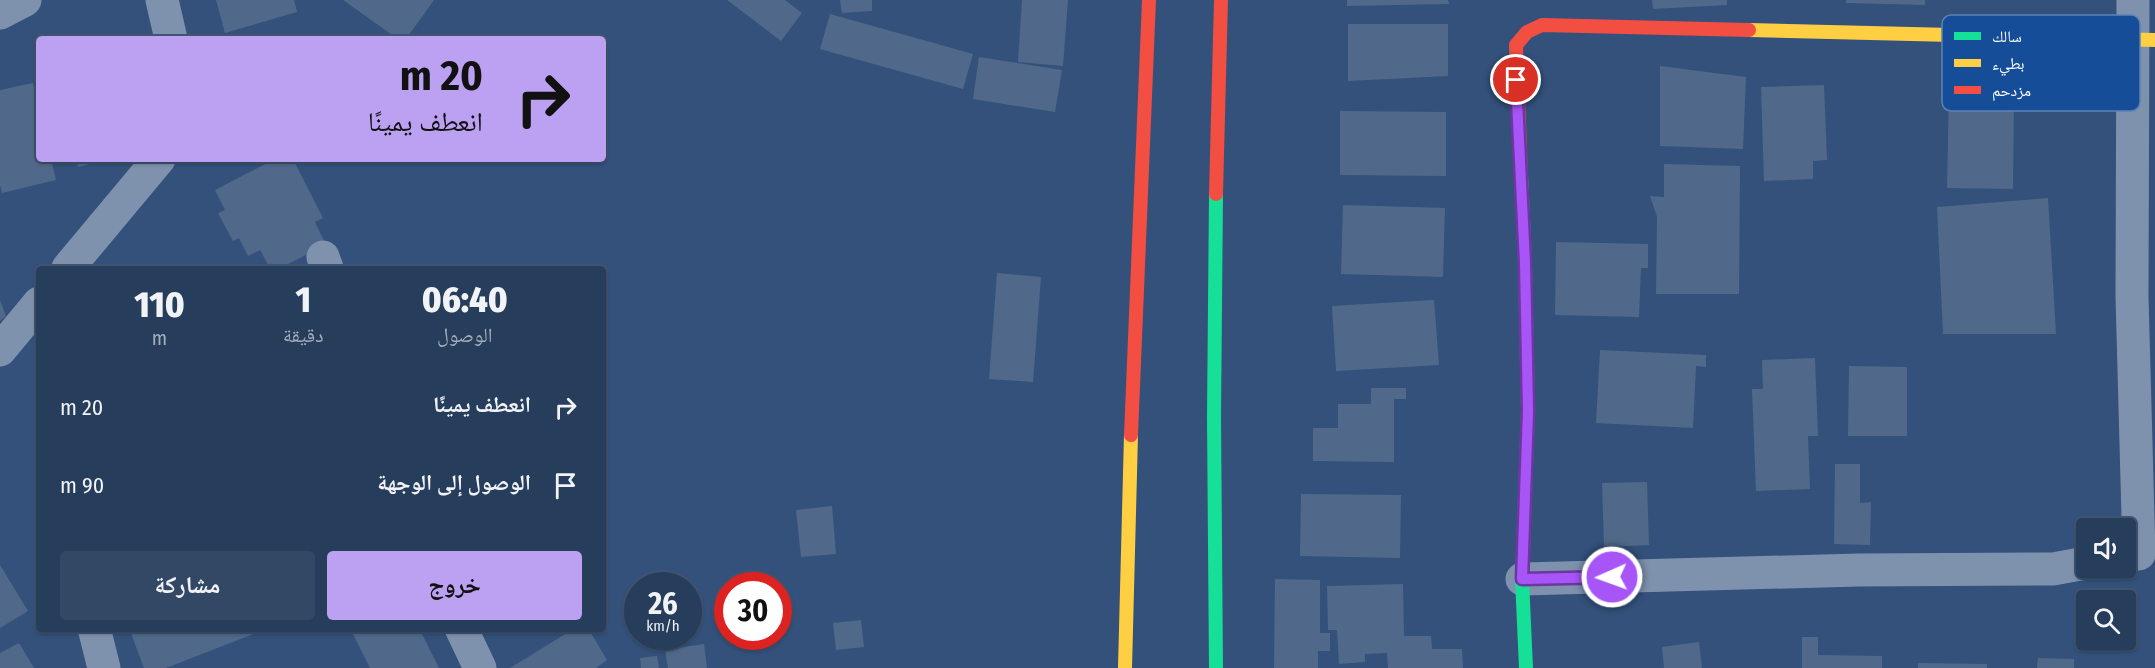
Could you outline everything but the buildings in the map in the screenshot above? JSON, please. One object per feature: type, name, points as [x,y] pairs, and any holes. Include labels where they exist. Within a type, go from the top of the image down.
[{"type":"main road","points":[[1125,668],[1128,497],[1149,0]]},
{"type":"main road","points":[[1216,668],[1213,516],[1216,140],[1221,0]]},
{"type":"main road","points":[[1526,668],[1522,579],[1528,411],[1525,263],[1516,45],[1527,32],[1542,25],[1942,35]]},
{"type":"street","points":[[0,13],[25,0]]},
{"type":"street","points":[[162,0],[170,36]]},
{"type":"street","points":[[2133,0],[2137,15]]},
{"type":"street","points":[[2140,25],[2144,40],[2140,554]]},
{"type":"street","points":[[70,266],[156,162]]},
{"type":"street","points":[[0,351],[36,307]]},
{"type":"street","points":[[1522,579],[1859,570],[2053,569],[2076,565]]},
{"type":"street","points":[[95,632],[104,668]]},
{"type":"street","points":[[462,632],[480,668]]},
{"type":"traffic: fast","points":[[1521,175],[1528,411],[1522,579],[1526,668]]},
{"type":"traffic: fast","points":[[1216,194],[1214,417],[1216,668]]},
{"type":"traffic: slow","points":[[1749,30],[1942,35]]},
{"type":"traffic: slow","points":[[2140,40],[2155,40]]},
{"type":"traffic: slow","points":[[1125,668],[1131,435]]},
{"type":"traffic: jam","points":[[1131,435],[1149,0]]},
{"type":"traffic: jam","points":[[1216,194],[1221,0]]},
{"type":"traffic: jam","points":[[1521,175],[1516,45],[1527,32],[1542,25],[1749,30]]},
{"type":"route","points":[[1516,80],[1525,263],[1528,411],[1522,579],[1612,577]]}]
